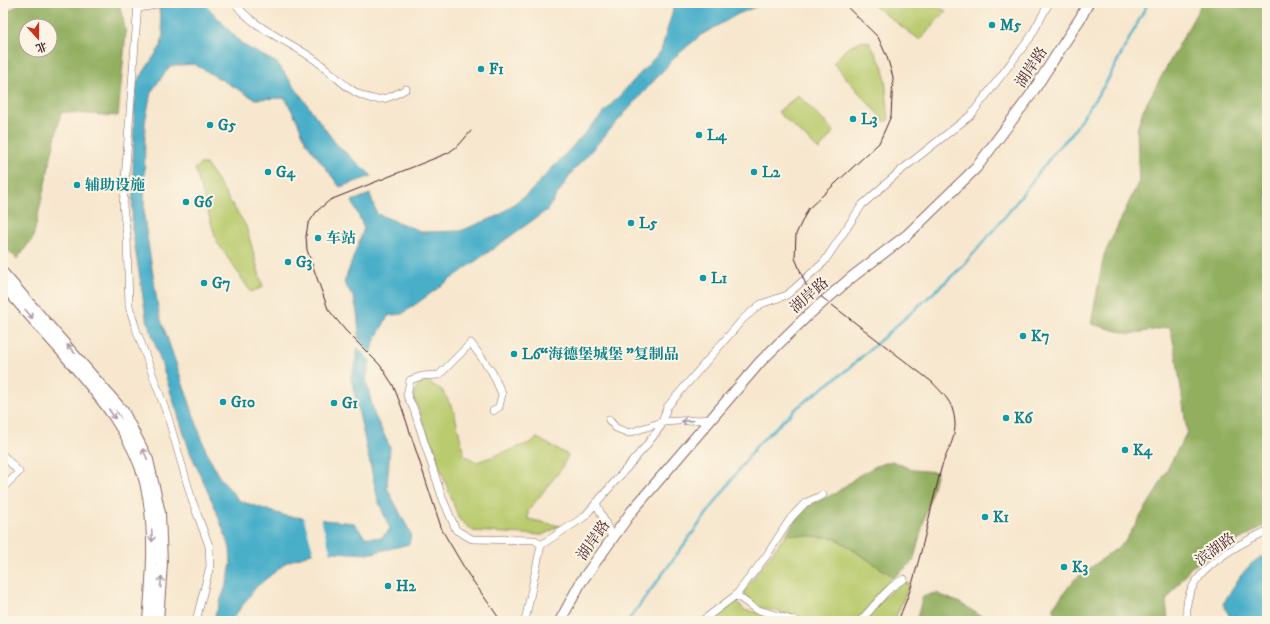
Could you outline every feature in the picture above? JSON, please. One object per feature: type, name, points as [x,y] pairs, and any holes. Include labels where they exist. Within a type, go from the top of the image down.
[{"type":"street","points":[[158,3],[151,6],[138,5],[123,207],[127,236],[129,306],[168,417],[192,500],[209,546],[210,566],[196,621]]},
{"type":"street","points":[[235,3],[240,10],[257,25],[292,44],[320,63],[337,79],[366,97],[386,100],[406,89]]},
{"type":"street","points":[[525,621],[541,545],[584,517],[645,447],[662,422],[667,407],[743,319],[761,304],[787,295],[824,262],[862,205],[900,171],[971,115],[1030,38],[1049,3]]},
{"type":"street","name":"湖岸路","points":[[560,621],[581,582],[632,511],[761,361],[807,316],[852,277],[907,235],[976,168],[1030,96],[1081,17],[1088,3]]},
{"type":"street","points":[[3,273],[123,411],[148,460],[160,513],[162,562],[158,621]]},
{"type":"street","points":[[3,285],[107,406],[123,431],[136,458],[145,482],[152,535],[153,568],[148,621]]},
{"type":"street","points":[[493,411],[499,407],[502,394],[492,372],[471,343],[439,375],[422,376],[410,380],[407,396],[413,407],[442,497],[456,530],[472,539],[535,540],[541,545]]},
{"type":"street","points":[[609,420],[616,428],[629,433],[662,422],[712,419]]},
{"type":"street","points":[[3,455],[19,472],[3,488]]},
{"type":"street","points":[[702,621],[736,595],[767,555],[790,519],[805,503],[823,495]]},
{"type":"street","points":[[596,503],[612,537]]},
{"type":"street","name":"滨湖路","points":[[1188,621],[1188,602],[1191,587],[1199,576],[1220,558],[1267,531]]},
{"type":"street","points":[[860,621],[890,587],[904,579]]},
{"type":"street","points":[[736,595],[755,609],[796,621]]},
{"type":"green space","points":[[22,3],[119,3],[126,32],[118,116],[61,112],[33,238],[17,259],[3,245],[3,14]]},
{"type":"green space","points":[[870,3],[931,3],[946,11],[920,40]]},
{"type":"green space","points":[[1202,3],[1267,3],[1267,524],[1191,567],[1166,601],[1168,621],[1056,621],[1053,607],[1074,580],[1124,543],[1155,493],[1187,432],[1176,354],[1170,327],[1130,334],[1091,324],[1104,255],[1139,181],[1137,130],[1143,110]]},
{"type":"green space","points":[[860,41],[869,42],[884,69],[889,120],[885,122],[833,63],[846,49]]},
{"type":"green space","points":[[798,95],[834,131],[819,150],[778,112]]},
{"type":"green space","points":[[200,164],[206,164],[246,226],[263,287],[251,292],[217,242],[195,169]]},
{"type":"green space","points":[[426,381],[442,390],[454,411],[464,455],[477,462],[530,443],[537,438],[568,455],[562,468],[528,511],[528,519],[560,526],[542,535],[473,531],[459,519],[413,395],[418,386]]},
{"type":"green space","points":[[892,461],[913,470],[937,472],[913,562],[894,577],[835,538],[786,534],[798,516],[808,506],[836,493],[858,476],[876,466]]},
{"type":"green space","points":[[786,534],[835,538],[894,577],[883,588],[862,616],[855,621],[803,621],[784,613],[758,607],[745,600],[744,591]]},
{"type":"green space","points":[[902,583],[910,584],[894,621],[863,621],[882,599]]},
{"type":"green space","points":[[936,593],[960,603],[989,621],[916,621],[923,596]]},
{"type":"green space","points":[[735,602],[739,603],[744,610],[765,614],[784,621],[710,621]]},
{"type":"water","points":[[158,3],[204,3],[243,45],[277,63],[336,144],[372,176],[340,187],[306,142],[296,118],[285,98],[255,99],[194,64],[170,66],[151,92],[145,122],[144,217],[159,314],[206,451],[219,477],[240,501],[286,516],[354,523],[365,537],[381,538],[390,529],[378,500],[351,377],[358,349],[358,318],[354,299],[344,283],[364,228],[352,201],[370,194],[377,214],[423,232],[460,231],[498,216],[531,191],[661,51],[675,3],[766,3],[738,14],[701,35],[676,56],[573,171],[547,210],[402,314],[388,316],[374,342],[366,380],[374,414],[390,447],[387,488],[411,534],[409,544],[368,554],[317,551],[287,562],[256,587],[231,621],[213,621],[227,583],[231,564],[230,548],[216,510],[190,452],[146,316],[132,228],[134,112],[137,82],[161,46],[163,34]]},
{"type":"water","points":[[1267,554],[1267,621],[1232,621],[1223,604],[1241,575],[1259,558]]},
{"type":"pier","points":[[355,336],[373,355],[372,362],[355,345]]},
{"type":"pier","points":[[303,515],[320,516],[331,554],[314,554]]},
{"type":"waterway","points":[[628,621],[758,444],[799,406],[848,369],[961,268],[1008,213],[1056,150],[1070,136],[1106,83],[1148,3]]},
{"type":"tram line","points":[[843,3],[878,37],[887,57],[893,77],[891,116],[879,143],[808,209],[796,234],[795,258],[806,285],[932,382],[950,403],[955,420],[954,435],[941,469],[917,567],[910,591],[898,621]]},
{"type":"tram line","points":[[471,131],[459,145],[448,153],[330,200],[317,211],[308,224],[306,236],[307,250],[328,309],[345,330],[380,365],[393,385],[442,530],[468,574],[501,621]]},
{"type":"place","name":"M5","points":[[992,25]]},
{"type":"place","name":"F1","points":[[481,69]]},
{"type":"place","name":"L3","points":[[853,119]]},
{"type":"place","name":"G5","points":[[210,125]]},
{"type":"place","name":"L4","points":[[699,135]]},
{"type":"place","name":"G4","points":[[268,172]]},
{"type":"place","name":"L2","points":[[754,172]]},
{"type":"place","name":"辅助设施","points":[[77,185]]},
{"type":"place","name":"G6","points":[[186,202]]},
{"type":"place","name":"L5","points":[[631,223]]},
{"type":"place","name":"车站","points":[[318,238]]},
{"type":"place","name":"G3","points":[[288,262]]},
{"type":"place","name":"L1","points":[[703,278]]},
{"type":"place","name":"G7","points":[[204,283]]},
{"type":"place","name":"K7","points":[[1023,336]]},
{"type":"place","name":"L6“海德堡城堡 ”复制品","points":[[514,354]]},
{"type":"place","name":"G10","points":[[223,402]]},
{"type":"place","name":"G1","points":[[334,403]]},
{"type":"place","name":"K6","points":[[1006,418]]},
{"type":"place","name":"K4","points":[[1125,450]]},
{"type":"place","name":"K1","points":[[985,517]]},
{"type":"place","name":"K3","points":[[1064,567]]},
{"type":"place","name":"H2","points":[[388,586]]}]
